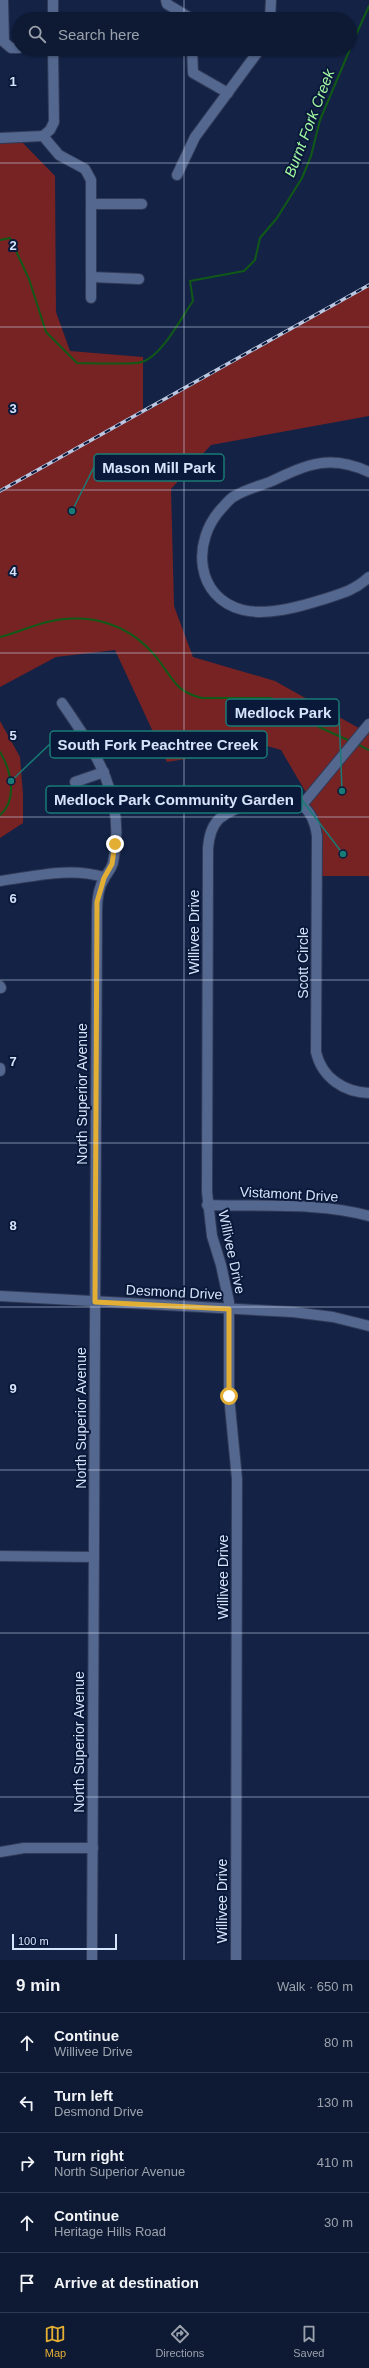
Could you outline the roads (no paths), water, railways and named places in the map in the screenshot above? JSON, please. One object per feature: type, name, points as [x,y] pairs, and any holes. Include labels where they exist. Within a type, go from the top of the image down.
[{"type":"street","points":[[3,0],[4,42],[12,48]]},
{"type":"street","points":[[53,0],[53,12]]},
{"type":"street","points":[[166,0],[167,4],[180,12]]},
{"type":"street","points":[[270,12],[271,0]]},
{"type":"street","points":[[0,138],[43,136],[50,130],[54,122],[54,56]]},
{"type":"street","points":[[192,56],[193,73],[228,93]]},
{"type":"street","points":[[176,175],[195,137],[255,56]]},
{"type":"street","points":[[43,136],[59,155],[85,169],[91,180],[90,298]]},
{"type":"street","points":[[91,204],[142,204]]},
{"type":"street","points":[[91,277],[139,279]]},
{"type":"street","points":[[369,472],[353,465],[328,461],[305,465],[234,496],[216,515],[204,539],[201,556],[204,575],[212,591],[227,603],[244,610],[267,611],[302,606],[358,587],[369,577]]},
{"type":"street","name":"North Superior Avenue","points":[[62,703],[89,743],[104,772],[113,799],[116,832],[112,864],[104,878],[99,893],[97,911],[92,1960]]},
{"type":"street","points":[[302,805],[369,724]]},
{"type":"street","points":[[75,782],[104,772]]},
{"type":"street","name":"Willivee Drive","points":[[236,1960],[237,1506],[229,1396],[229,1309],[227,1292],[212,1236],[207,1205],[208,848],[210,834],[219,820],[232,810],[242,806],[281,798],[294,800],[302,805]]},
{"type":"street","name":"Scott Circle","points":[[302,805],[313,821],[317,836],[316,1032],[318,1059],[328,1075],[340,1086],[352,1091],[369,1093]]},
{"type":"street","points":[[0,880],[66,872],[90,874],[104,878]]},
{"type":"street","name":"Vistamont Drive","points":[[207,1205],[307,1208],[351,1211],[369,1216]]},
{"type":"street","name":"Desmond Drive","points":[[0,1296],[320,1314],[369,1326]]},
{"type":"street","points":[[0,1556],[94,1557]]},
{"type":"street","points":[[0,1852],[24,1848],[93,1848]]},
{"type":"waterway","name":"Burnt Fork Creek","points":[[357,33],[369,6]]},
{"type":"waterway","name":"Burnt Fork Creek","points":[[0,240],[10,238],[29,279],[46,332],[77,363],[111,364],[142,362],[157,352],[164,345],[193,301],[190,281],[244,271],[255,260],[260,238],[277,218],[302,178],[311,156],[320,120],[347,56]]},
{"type":"waterway","points":[[0,637],[47,622],[63,619],[95,620],[110,624],[137,638],[149,649],[177,685],[187,693],[202,698],[270,698],[301,711],[319,727],[350,741]]},
{"type":"waterway","points":[[357,744],[369,750]]},
{"type":"waterway","points":[[0,752],[7,767],[11,785],[9,801],[6,809],[0,815]]},
{"type":"railway","points":[[0,491],[369,285]]},
{"type":"place","name":"Mason Mill Park","points":[[72,511]]},
{"type":"place","name":"South Fork Peachtree Creek","points":[[11,781]]},
{"type":"place","name":"Medlock Park","points":[[342,791]]},
{"type":"place","name":"Medlock Park Community Garden","points":[[343,854]]}]
